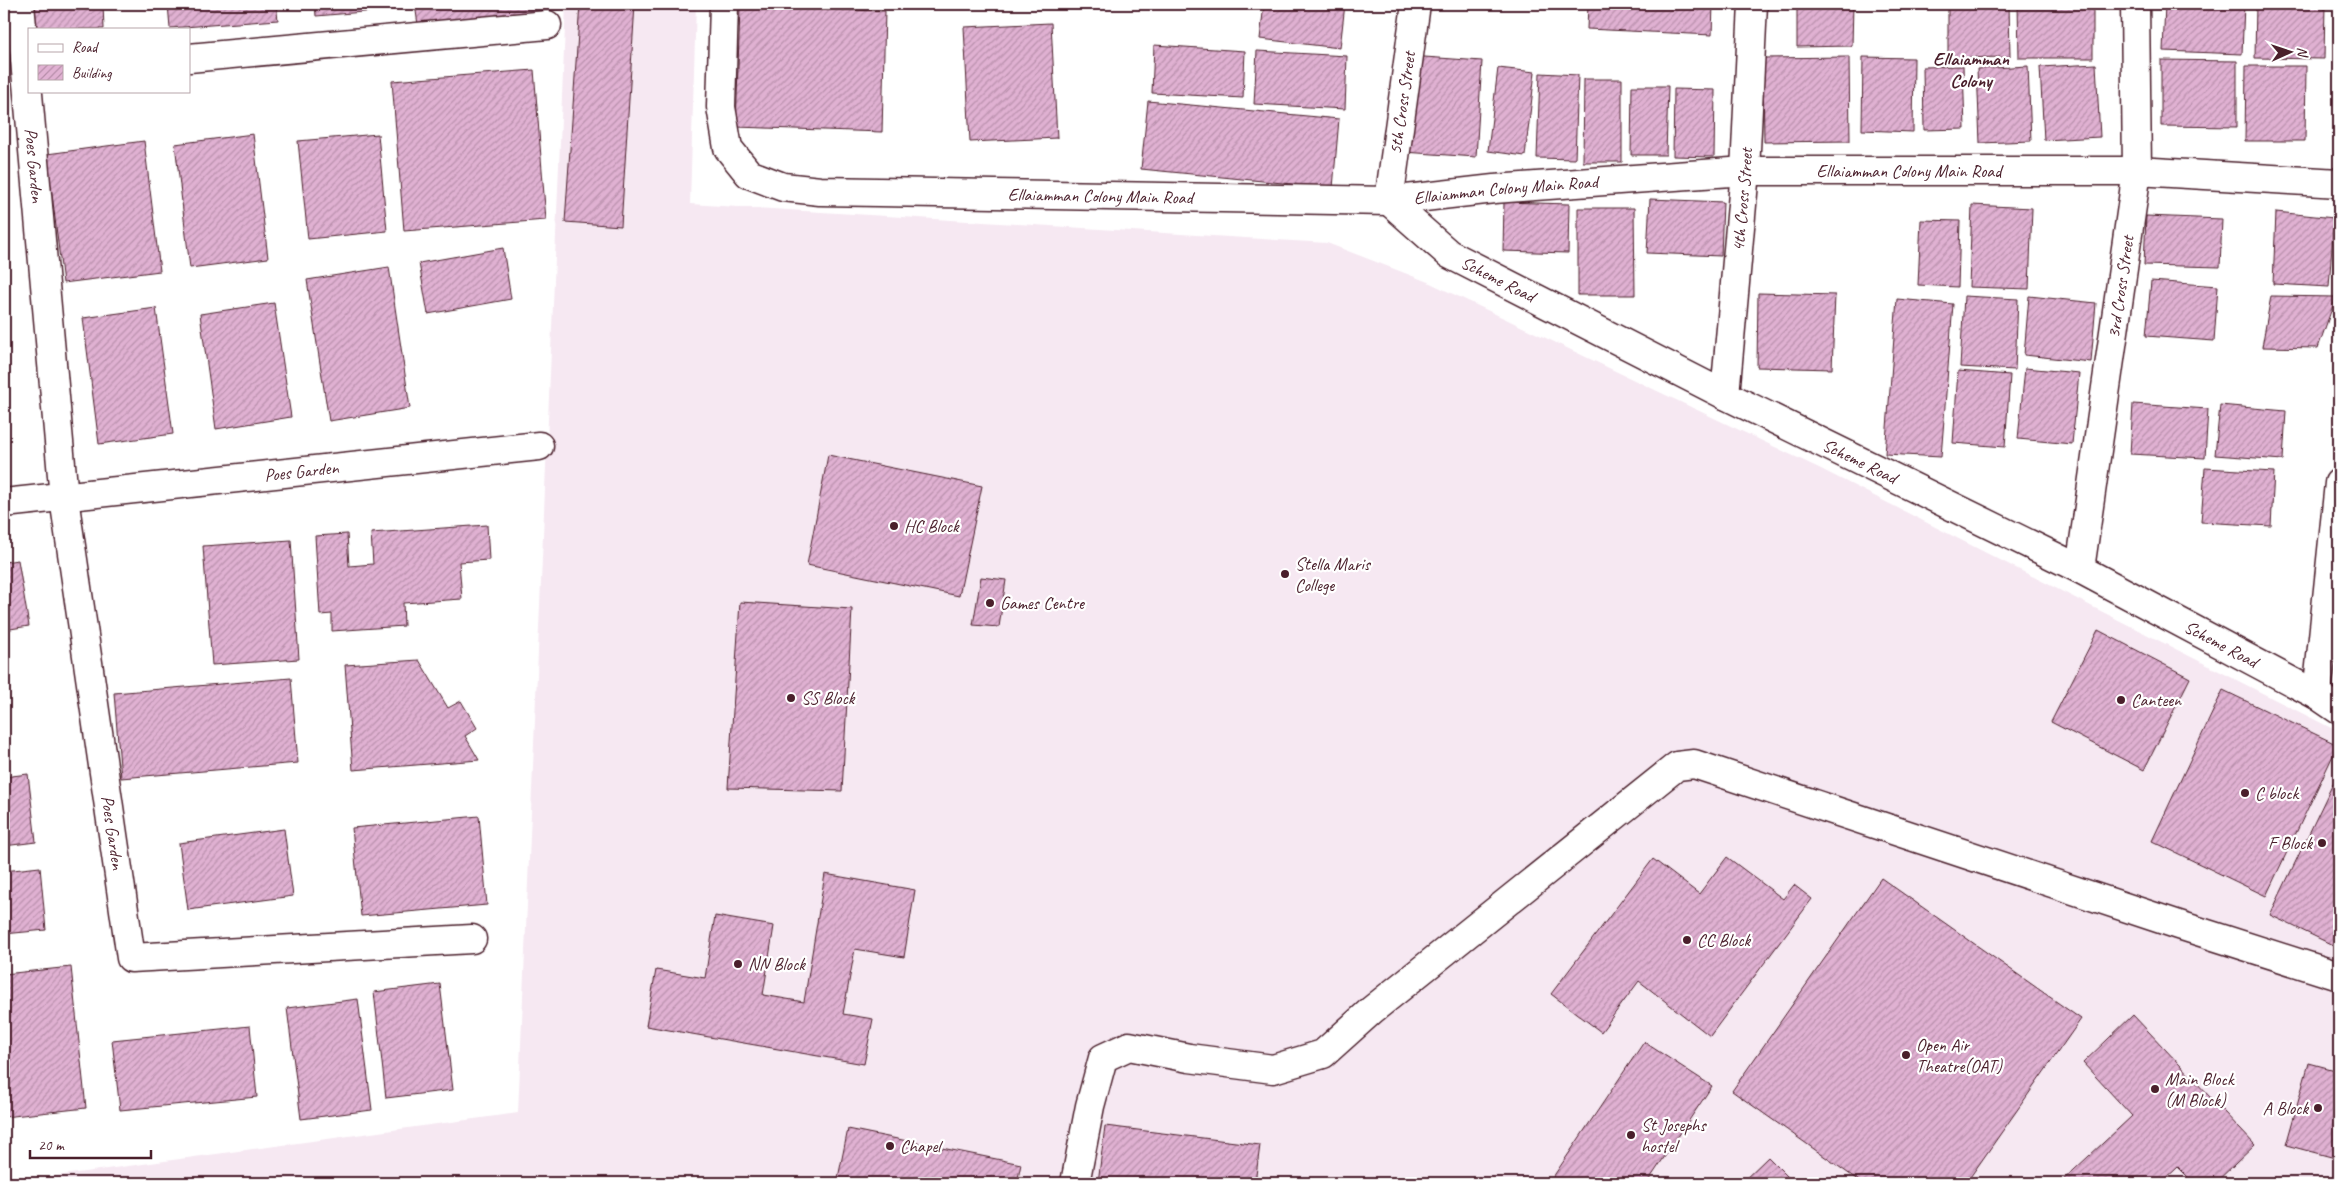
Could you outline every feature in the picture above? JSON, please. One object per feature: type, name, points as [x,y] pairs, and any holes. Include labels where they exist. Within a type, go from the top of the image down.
[{"type":"street","name":"Poes Garden","points":[[20,4],[28,72]]},
{"type":"street","name":"Ellaiamman Colony Main Road","points":[[724,4],[721,107],[728,148],[749,174],[782,187],[830,191],[1388,201],[1494,188],[1745,172],[2137,171],[2339,183]]},
{"type":"street","name":"5th Cross Street","points":[[1388,201],[1416,4]]},
{"type":"street","name":"4th Cross Street","points":[[1725,395],[1745,172],[1753,4]]},
{"type":"street","name":"3rd Cross Street","points":[[2080,568],[2137,171],[2135,4]]},
{"type":"street","points":[[190,58],[548,25]]},
{"type":"street","name":"Poes Garden","points":[[30,92],[64,498],[131,958],[472,939]]},
{"type":"street","name":"Scheme Road","points":[[1388,201],[1449,254],[1725,395],[2080,568],[2317,695],[2339,710]]},
{"type":"street","name":"Poes Garden","points":[[4,503],[539,446]]},
{"type":"street","points":[[2317,695],[2339,483]]},
{"type":"street","points":[[1075,1183],[1090,1106],[1103,1058],[1129,1046],[1189,1058],[1273,1069],[1323,1054],[1372,1010],[1677,766],[1694,764],[2179,925],[2339,976]]},
{"type":"shaded area","name":"Stella Maris College","points":[[566,4],[696,4],[690,204],[1327,243],[1428,282],[1819,468],[2339,732],[2339,1183],[49,1183],[48,1177],[518,1113]]},
{"type":"building","points":[[32,4],[103,4],[104,28],[33,28]]},
{"type":"building","points":[[168,4],[276,4],[278,20],[170,28]]},
{"type":"building","points":[[315,4],[398,4],[399,9],[316,16]]},
{"type":"building","points":[[415,4],[560,4],[561,9],[418,25]]},
{"type":"building","points":[[580,4],[635,4],[621,226],[565,222]]},
{"type":"building","points":[[1264,4],[1345,4],[1340,48],[1260,39]]},
{"type":"building","points":[[1588,4],[1713,4],[1712,35],[1587,29]]},
{"type":"building","points":[[1797,4],[1853,4],[1852,46],[1797,47]]},
{"type":"building","points":[[1948,4],[2009,4],[2010,57],[1948,58]]},
{"type":"building","points":[[2018,4],[2093,4],[2093,58],[2019,58]]},
{"type":"building","points":[[2165,4],[2244,4],[2242,54],[2163,51]]},
{"type":"building","points":[[2256,4],[2325,4],[2324,59],[2255,58]]},
{"type":"building","points":[[740,7],[885,11],[882,132],[736,127]]},
{"type":"building","points":[[1051,23],[1057,138],[970,142],[964,27]]},
{"type":"building","points":[[1154,45],[1245,51],[1243,98],[1152,93]]},
{"type":"building","points":[[1257,51],[1347,56],[1345,109],[1254,104]]},
{"type":"building","points":[[1410,56],[1482,61],[1476,157],[1404,152]]},
{"type":"building","points":[[1849,57],[1850,141],[1764,142],[1763,58]]},
{"type":"building","points":[[1863,57],[1914,58],[1913,132],[1862,130]]},
{"type":"building","points":[[2161,60],[2237,61],[2237,127],[2161,126]]},
{"type":"building","points":[[2096,64],[2100,137],[2044,140],[2040,67]]},
{"type":"building","points":[[1963,66],[1965,129],[1924,130],[1923,67]]},
{"type":"building","points":[[2028,66],[2031,141],[1980,143],[1977,69]]},
{"type":"building","points":[[2246,66],[2306,66],[2305,141],[2245,141]]},
{"type":"building","points":[[1498,68],[1535,72],[1525,156],[1488,151]]},
{"type":"building","points":[[534,70],[546,220],[404,231],[392,81]]},
{"type":"building","points":[[1540,73],[1578,75],[1575,159],[1537,158]]},
{"type":"building","points":[[1584,79],[1622,79],[1622,162],[1583,162]]},
{"type":"building","points":[[1632,86],[1668,86],[1666,155],[1631,155]]},
{"type":"building","points":[[1674,89],[1715,90],[1714,157],[1673,156]]},
{"type":"building","points":[[1148,101],[1339,119],[1333,188],[1141,169]]},
{"type":"building","points":[[253,134],[268,258],[190,268],[175,144]]},
{"type":"building","points":[[378,134],[387,231],[308,239],[298,141]]},
{"type":"building","points":[[144,141],[160,271],[63,283],[47,154]]},
{"type":"building","points":[[1650,199],[1723,202],[1721,256],[1647,253]]},
{"type":"building","points":[[1504,202],[1569,204],[1568,253],[1503,251]]},
{"type":"building","points":[[1972,205],[2032,208],[2029,289],[1969,287]]},
{"type":"building","points":[[1578,208],[1634,208],[1635,295],[1578,295]]},
{"type":"building","points":[[2276,212],[2334,218],[2329,287],[2273,284]]},
{"type":"building","points":[[2146,216],[2222,219],[2220,267],[2144,265]]},
{"type":"building","points":[[1921,220],[1960,221],[1958,287],[1918,285]]},
{"type":"building","points":[[503,248],[511,299],[428,314],[419,263]]},
{"type":"building","points":[[389,267],[410,408],[329,421],[307,280]]},
{"type":"building","points":[[2151,281],[2218,286],[2214,341],[2146,336]]},
{"type":"building","points":[[1758,293],[1835,295],[1832,369],[1757,367]]},
{"type":"building","points":[[1964,296],[2018,299],[2015,370],[1960,367]]},
{"type":"building","points":[[2029,296],[2096,303],[2091,362],[2024,355]]},
{"type":"building","points":[[2271,296],[2336,297],[2318,348],[2262,347]]},
{"type":"building","points":[[1897,299],[1953,304],[1941,457],[1885,454]]},
{"type":"building","points":[[274,303],[291,417],[216,429],[200,314]]},
{"type":"building","points":[[156,308],[173,434],[99,444],[83,318]]},
{"type":"building","points":[[2025,368],[2079,373],[2072,444],[2018,439]]},
{"type":"building","points":[[1958,371],[2010,375],[2005,447],[1953,443]]},
{"type":"building","points":[[2133,404],[2208,409],[2205,458],[2130,454]]},
{"type":"building","points":[[2220,405],[2286,411],[2283,460],[2215,455]]},
{"type":"building","name":"HC Block","points":[[828,455],[982,486],[959,596],[807,565]]},
{"type":"building","points":[[2205,468],[2274,472],[2271,526],[2201,522]]},
{"type":"building","points":[[487,525],[489,560],[459,562],[462,599],[403,603],[404,626],[332,631],[332,614],[320,615],[315,536],[347,534],[349,566],[373,564],[371,533]]},
{"type":"building","points":[[291,540],[299,659],[212,665],[203,546]]},
{"type":"building","points":[[18,560],[29,626],[4,630],[4,562]]},
{"type":"building","name":"Games Centre","points":[[981,577],[1006,580],[999,627],[973,625]]},
{"type":"building","name":"SS Block","points":[[740,602],[852,609],[842,791],[728,788]]},
{"type":"building","name":"Canteen","points":[[2098,630],[2190,678],[2144,770],[2051,722]]},
{"type":"building","points":[[419,660],[448,708],[461,701],[477,728],[465,736],[479,760],[353,770],[345,665]]},
{"type":"building","points":[[291,678],[298,763],[121,778],[114,693]]},
{"type":"building","name":"C block","points":[[2223,690],[2338,745],[2266,896],[2152,841]]},
{"type":"building","name":"F Block","points":[[2339,771],[2339,948],[2270,915]]},
{"type":"building","points":[[28,774],[36,842],[4,846],[4,777]]},
{"type":"building","points":[[479,816],[487,905],[361,916],[352,828]]},
{"type":"building","points":[[284,829],[293,896],[188,910],[179,843]]},
{"type":"building","name":"CC Block","points":[[1727,857],[1783,899],[1794,885],[1812,899],[1710,1036],[1639,981],[1601,1032],[1551,994],[1653,859],[1699,894]]},
{"type":"building","points":[[40,867],[46,930],[4,934],[4,871]]},
{"type":"building","name":"NN Block","points":[[825,874],[915,890],[904,957],[855,949],[843,1014],[873,1019],[864,1064],[646,1026],[656,970],[705,978],[715,916],[774,926],[763,995],[804,1002]]},
{"type":"building","name":"Open Air Theatre(OAT)","points":[[1881,878],[2081,1019],[1966,1183],[1862,1183],[1732,1091]]},
{"type":"building","points":[[71,967],[86,1108],[4,1117],[4,974]]},
{"type":"building","points":[[440,984],[453,1090],[386,1098],[374,992]]},
{"type":"building","points":[[358,999],[372,1110],[301,1119],[287,1008]]},
{"type":"building","name":"Main Block (M Block)","points":[[2133,1015],[2255,1145],[2215,1183],[2194,1183],[2178,1167],[2161,1183],[2060,1183],[2132,1116],[2083,1063]]},
{"type":"building","points":[[250,1026],[257,1097],[120,1110],[112,1040]]},
{"type":"building","name":"St Josephs hostel","points":[[1644,1042],[1712,1086],[1647,1183],[1549,1183]]},
{"type":"building","name":"A Block","points":[[2309,1063],[2339,1071],[2339,1159],[2286,1145]]},
{"type":"building","points":[[1105,1126],[1260,1145],[1255,1183],[1098,1183]]},
{"type":"building","name":"Chapel","points":[[848,1129],[1021,1164],[1017,1183],[837,1183]]},
{"type":"building","points":[[1768,1157],[1794,1183],[1741,1183]]},
{"type":"place","name":"HC Block","points":[[894,526]]},
{"type":"place","name":"Stella Maris College","points":[[1285,574]]},
{"type":"place","name":"Games Centre","points":[[990,603]]},
{"type":"place","name":"SS Block","points":[[791,698]]},
{"type":"place","name":"Canteen","points":[[2121,700]]},
{"type":"place","name":"C block","points":[[2245,793]]},
{"type":"place","name":"F Block","points":[[2322,843]]},
{"type":"place","name":"CC Block","points":[[1687,940]]},
{"type":"place","name":"NN Block","points":[[738,964]]},
{"type":"place","name":"Open Air Theatre(OAT)","points":[[1906,1055]]},
{"type":"place","name":"Main Block (M Block)","points":[[2155,1089]]},
{"type":"place","name":"A Block","points":[[2318,1108]]},
{"type":"place","name":"St Josephs hostel","points":[[1631,1135]]},
{"type":"place","name":"Chapel","points":[[890,1146]]},
{"type":"district","name":"Ellaiamman Colony","points":[[1971,69]]}]
